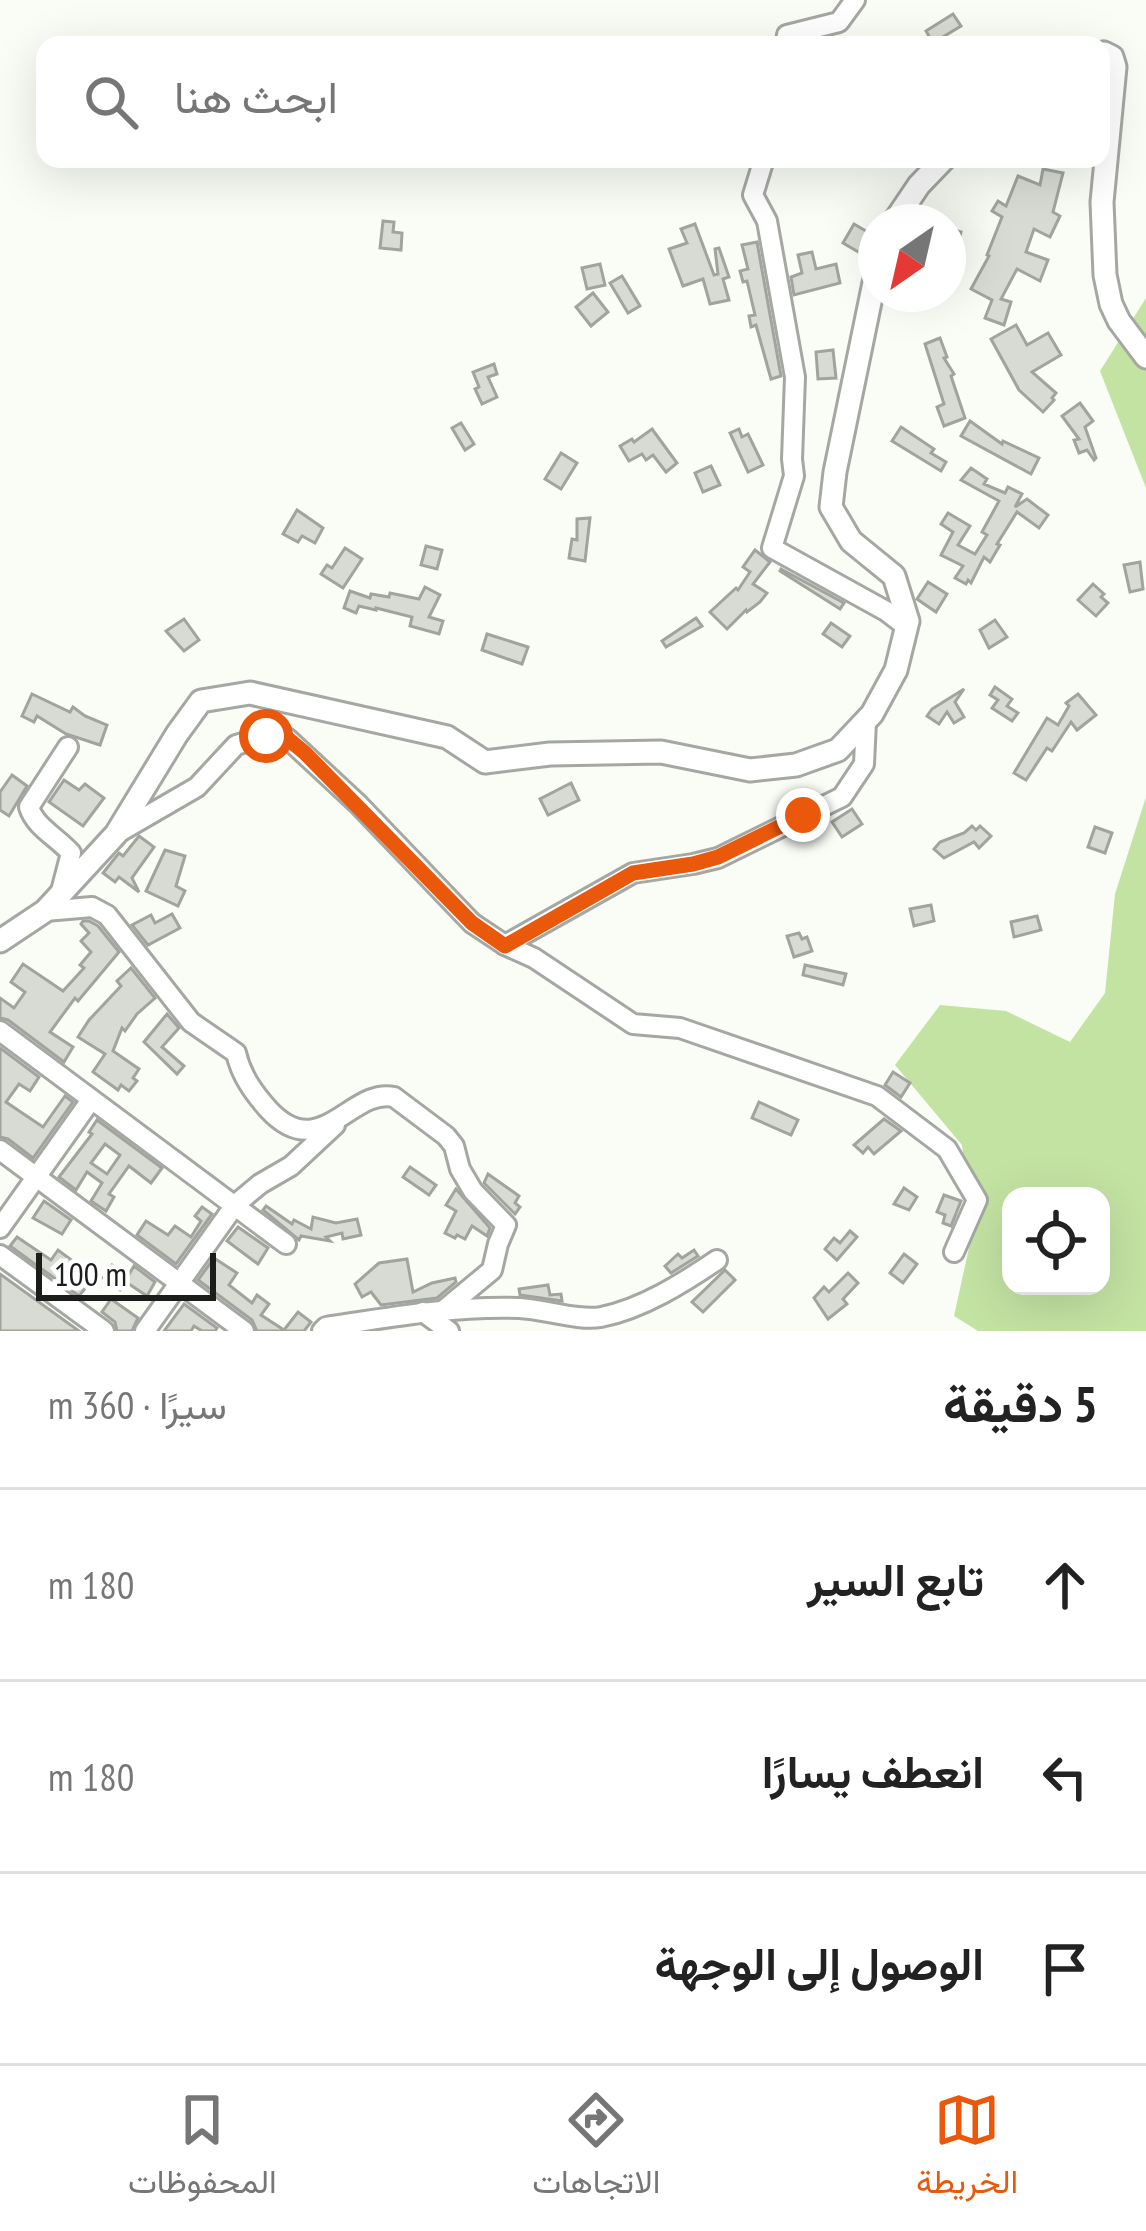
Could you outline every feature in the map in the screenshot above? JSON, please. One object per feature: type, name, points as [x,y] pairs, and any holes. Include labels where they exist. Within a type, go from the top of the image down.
[{"type":"main road","points":[[1110,56],[1115,67],[1110,119]]},
{"type":"main road","points":[[906,204],[935,168]]},
{"type":"main road","points":[[1105,168],[1102,202],[1107,289],[1119,321],[1146,357]]},
{"type":"main road","points":[[0,941],[53,903],[116,834],[201,701],[250,693],[447,737],[484,763],[550,754],[661,752],[750,770],[796,765],[838,750],[872,714],[896,670],[908,621],[894,576],[851,541],[831,507],[868,312]]},
{"type":"street","points":[[787,36],[839,22],[855,0]]},
{"type":"street","points":[[761,168],[752,195],[767,221],[795,377],[794,476],[772,548],[907,627]]},
{"type":"street","points":[[505,946],[633,873],[718,857],[842,797],[864,764],[866,721]]},
{"type":"street","points":[[116,834],[197,787],[236,746],[266,736],[287,738],[472,923],[505,946],[534,958],[632,1024],[680,1028],[877,1096],[946,1149],[977,1200],[954,1252]]},
{"type":"street","points":[[68,747],[29,807],[38,824],[71,853],[53,903],[92,907],[106,915],[190,1022],[236,1053],[253,1093],[287,1125],[322,1127],[341,1119]]},
{"type":"street","points":[[0,1031],[286,1244]]},
{"type":"street","points":[[145,1331],[235,1205],[291,1166],[371,1096],[394,1097],[446,1136],[473,1190],[506,1225],[492,1270],[445,1309]]},
{"type":"street","points":[[0,1228],[92,1100]]},
{"type":"street","points":[[0,1150],[244,1331]]},
{"type":"street","points":[[0,1255],[104,1331]]},
{"type":"street","points":[[326,1330],[445,1309],[524,1308],[598,1318],[686,1281],[717,1260]]},
{"type":"street","points":[[423,1312],[449,1331]]},
{"type":"green space","points":[[1146,298],[1146,488],[1100,371]]},
{"type":"green space","points":[[1146,797],[1146,1331],[978,1331],[954,1316],[972,1234],[962,1145],[895,1065],[940,1005],[1006,1011],[1070,1042],[1105,993],[1115,894]]},
{"type":"building","points":[[953,14],[961,26],[945,36],[929,36],[926,31]]},
{"type":"building","points":[[1043,169],[1063,173],[1053,212],[1060,216],[1050,237],[1034,229],[1026,252],[1048,260],[1040,281],[1017,269],[1001,299],[1011,302],[1004,325],[985,318],[992,300],[971,289],[1002,217],[992,211],[998,201],[1006,206],[1018,176],[1040,185]]},
{"type":"building","points":[[383,221],[394,222],[393,232],[402,233],[401,250],[380,248]]},
{"type":"building","points":[[695,224],[714,275],[718,274],[715,249],[719,248],[729,277],[723,279],[729,300],[710,304],[703,279],[683,286],[669,249],[687,243],[681,229]]},
{"type":"building","points":[[854,224],[858,226],[858,252],[843,243]]},
{"type":"building","points":[[757,242],[781,376],[771,379],[756,325],[751,327],[749,316],[755,315],[740,271],[748,269],[742,245]]},
{"type":"building","points":[[812,252],[816,269],[836,264],[840,283],[794,295],[791,277],[802,273],[798,255]]},
{"type":"building","points":[[600,264],[605,285],[587,289],[582,268]]},
{"type":"building","points":[[622,276],[640,306],[628,313],[610,283]]},
{"type":"building","points":[[593,293],[608,312],[591,326],[576,307]]},
{"type":"building","points":[[1016,325],[1027,345],[1048,333],[1061,355],[1032,372],[1056,393],[1043,412],[1019,390],[991,339]]},
{"type":"building","points":[[940,338],[965,418],[944,426],[937,407],[944,404],[925,344]]},
{"type":"building","points":[[833,350],[836,378],[818,379],[816,352]]},
{"type":"building","points":[[494,364],[497,374],[488,377],[497,397],[482,404],[473,372]]},
{"type":"building","points":[[1080,403],[1093,421],[1085,427],[1094,460],[1087,450],[1079,453],[1074,440],[1079,439],[1062,416]]},
{"type":"building","points":[[970,421],[1002,444],[1039,458],[1031,474],[961,436]]},
{"type":"building","points":[[461,423],[474,444],[465,450],[452,428]]},
{"type":"building","points":[[901,427],[946,462],[941,471],[892,441]]},
{"type":"building","points":[[652,429],[677,463],[666,472],[653,455],[646,460],[642,454],[629,461],[620,446]]},
{"type":"building","points":[[739,429],[742,437],[748,434],[763,465],[748,472],[730,433]]},
{"type":"building","points":[[561,453],[577,463],[561,489],[545,479]]},
{"type":"building","points":[[711,466],[720,485],[703,492],[695,473]]},
{"type":"building","points":[[971,468],[987,479],[984,484],[1022,494],[1015,507],[1027,499],[1048,515],[1039,528],[1017,512],[990,562],[984,557],[971,583],[966,584],[955,578],[963,566],[941,555],[953,532],[941,524],[948,513],[970,526],[958,545],[975,554],[999,501],[961,480]]},
{"type":"building","points":[[297,510],[323,528],[315,543],[302,536],[298,542],[283,534]]},
{"type":"building","points":[[590,518],[585,561],[569,558],[572,539],[577,540],[577,519]]},
{"type":"building","points":[[426,546],[442,550],[437,569],[421,565]]},
{"type":"building","points":[[345,548],[362,559],[343,588],[321,574],[327,565],[332,568]]},
{"type":"building","points":[[755,550],[770,562],[753,584],[767,593],[727,629],[710,612],[738,590],[750,572],[743,567]]},
{"type":"building","points":[[1140,562],[1143,589],[1130,592],[1124,565]]},
{"type":"building","points":[[781,569],[844,603],[840,609]]},
{"type":"building","points":[[928,582],[947,594],[936,612],[917,599]]},
{"type":"building","points":[[1093,584],[1108,603],[1096,616],[1078,600]]},
{"type":"building","points":[[425,587],[440,595],[429,617],[443,621],[439,634],[410,626],[412,617],[376,608],[359,606],[356,613],[344,608],[350,591],[370,598],[371,594],[389,597],[390,593],[419,599]]},
{"type":"building","points":[[696,618],[702,626],[666,647],[662,641]]},
{"type":"building","points":[[184,619],[199,640],[184,651],[166,631]]},
{"type":"building","points":[[995,620],[1007,637],[989,648],[980,630]]},
{"type":"building","points":[[831,623],[850,636],[842,647],[823,634]]},
{"type":"building","points":[[487,634],[528,647],[522,664],[482,650]]},
{"type":"building","points":[[995,687],[1012,699],[1007,706],[1018,713],[1012,721],[992,708],[998,700],[990,695]]},
{"type":"building","points":[[964,689],[955,702],[964,717],[954,723],[947,712],[939,724],[927,716],[932,709]]},
{"type":"building","points":[[32,694],[70,712],[73,707],[107,725],[100,745],[66,734],[37,716],[34,722],[22,716]]},
{"type":"building","points":[[1078,694],[1096,715],[1077,730],[1071,722],[1026,780],[1014,773],[1047,718],[1058,725],[1069,706],[1066,703]]},
{"type":"building","points":[[12,775],[27,786],[9,816],[0,810],[0,792]]},
{"type":"building","points":[[64,780],[79,790],[85,784],[104,798],[83,826],[49,802]]},
{"type":"building","points":[[571,783],[579,800],[548,815],[540,799]]},
{"type":"building","points":[[852,809],[862,824],[842,837],[832,822]]},
{"type":"building","points":[[972,826],[976,830],[980,826],[991,836],[979,848],[974,842],[944,858],[934,849],[940,842]]},
{"type":"building","points":[[1095,827],[1112,833],[1105,853],[1088,847]]},
{"type":"building","points":[[139,836],[154,847],[132,878],[139,892],[119,877],[115,882],[103,873]]},
{"type":"building","points":[[165,850],[185,856],[176,886],[185,891],[178,906],[146,891]]},
{"type":"building","points":[[931,905],[934,921],[914,926],[910,909]]},
{"type":"building","points":[[172,914],[180,928],[148,945],[132,925],[151,915],[155,923]]},
{"type":"building","points":[[1037,916],[1041,930],[1014,937],[1011,922]]},
{"type":"building","points":[[83,921],[98,926],[119,952],[50,1032],[73,1047],[64,1062],[0,1018],[0,998],[14,1008],[25,992],[11,982],[23,964],[63,991],[84,968],[80,965],[91,952],[81,941],[89,933]]},
{"type":"building","points":[[799,933],[802,939],[807,937],[812,951],[794,957],[787,936]]},
{"type":"building","points":[[805,965],[846,974],[843,985],[803,975]]},
{"type":"building","points":[[131,968],[155,998],[125,1031],[122,1028],[113,1051],[139,1069],[129,1091],[121,1085],[118,1090],[93,1072],[105,1054],[78,1037]]},
{"type":"building","points":[[167,1014],[179,1028],[162,1047],[184,1066],[177,1074],[144,1042]]},
{"type":"building","points":[[0,1048],[39,1077],[30,1091],[19,1084],[6,1102],[43,1127],[65,1096],[73,1102],[33,1158],[0,1137]]},
{"type":"building","points":[[893,1072],[910,1083],[901,1097],[885,1085]]},
{"type":"building","points":[[759,1102],[798,1120],[791,1135],[752,1118]]},
{"type":"building","points":[[884,1119],[901,1131],[874,1154],[868,1147],[863,1153],[854,1145]]},
{"type":"building","points":[[97,1120],[162,1168],[151,1183],[129,1166],[109,1194],[114,1197],[106,1211],[91,1201],[102,1183],[87,1172],[76,1190],[59,1177],[92,1134]],"holes":[[[105,1144],[120,1155],[107,1174],[91,1163]]]},
{"type":"building","points":[[410,1167],[436,1185],[429,1195],[403,1177]]},
{"type":"building","points":[[488,1174],[519,1196],[515,1214],[484,1183]]},
{"type":"building","points":[[904,1188],[917,1197],[909,1210],[894,1204]]},
{"type":"building","points":[[456,1189],[490,1228],[487,1236],[472,1226],[465,1239],[445,1233],[456,1211],[446,1205]]},
{"type":"building","points":[[944,1195],[961,1201],[951,1226],[937,1212]]},
{"type":"building","points":[[44,1201],[71,1220],[62,1234],[33,1218]]},
{"type":"building","points":[[266,1206],[292,1224],[294,1220],[311,1229],[313,1217],[336,1223],[357,1219],[361,1235],[326,1237],[330,1241],[301,1236],[299,1240],[263,1210]]},
{"type":"building","points":[[202,1207],[212,1214],[176,1264],[137,1235],[146,1221],[168,1235],[175,1226],[191,1237],[201,1221],[195,1216]]},
{"type":"building","points":[[238,1227],[268,1248],[258,1264],[227,1241]]},
{"type":"building","points":[[850,1231],[857,1237],[837,1260],[825,1249],[834,1238],[840,1243]]},
{"type":"building","points":[[17,1237],[51,1260],[58,1250],[85,1270],[78,1279],[87,1286],[79,1296],[10,1246]]},
{"type":"building","points":[[694,1250],[698,1256],[671,1273],[665,1266],[678,1254],[682,1258]]},
{"type":"building","points":[[904,1254],[917,1264],[903,1283],[890,1273]]},
{"type":"building","points":[[214,1258],[237,1273],[229,1285],[252,1303],[257,1295],[269,1304],[261,1315],[284,1330],[298,1312],[311,1322],[304,1331],[257,1331],[252,1320],[198,1280]]},
{"type":"building","points":[[407,1259],[413,1292],[432,1283],[455,1278],[456,1282],[437,1298],[381,1305],[371,1292],[362,1297],[355,1284],[379,1263]]},
{"type":"building","points":[[112,1265],[128,1276],[134,1266],[155,1282],[147,1296],[126,1282],[120,1290],[103,1278]]},
{"type":"building","points":[[725,1270],[735,1280],[703,1312],[692,1302]]},
{"type":"building","points":[[848,1273],[858,1283],[843,1299],[847,1304],[828,1319],[814,1298],[824,1287],[829,1292]]},
{"type":"building","points":[[0,1274],[79,1331],[0,1331]]},
{"type":"building","points":[[548,1285],[550,1295],[561,1294],[562,1301],[520,1295],[519,1289]]},
{"type":"building","points":[[111,1299],[138,1318],[132,1331],[117,1331],[115,1322],[102,1312]]},
{"type":"building","points":[[184,1304],[215,1331],[194,1326],[191,1331],[164,1331]]},
{"type":"route","points":[[266,736],[287,738],[305,753],[472,923],[505,946],[633,873],[718,857],[803,815]]}]
